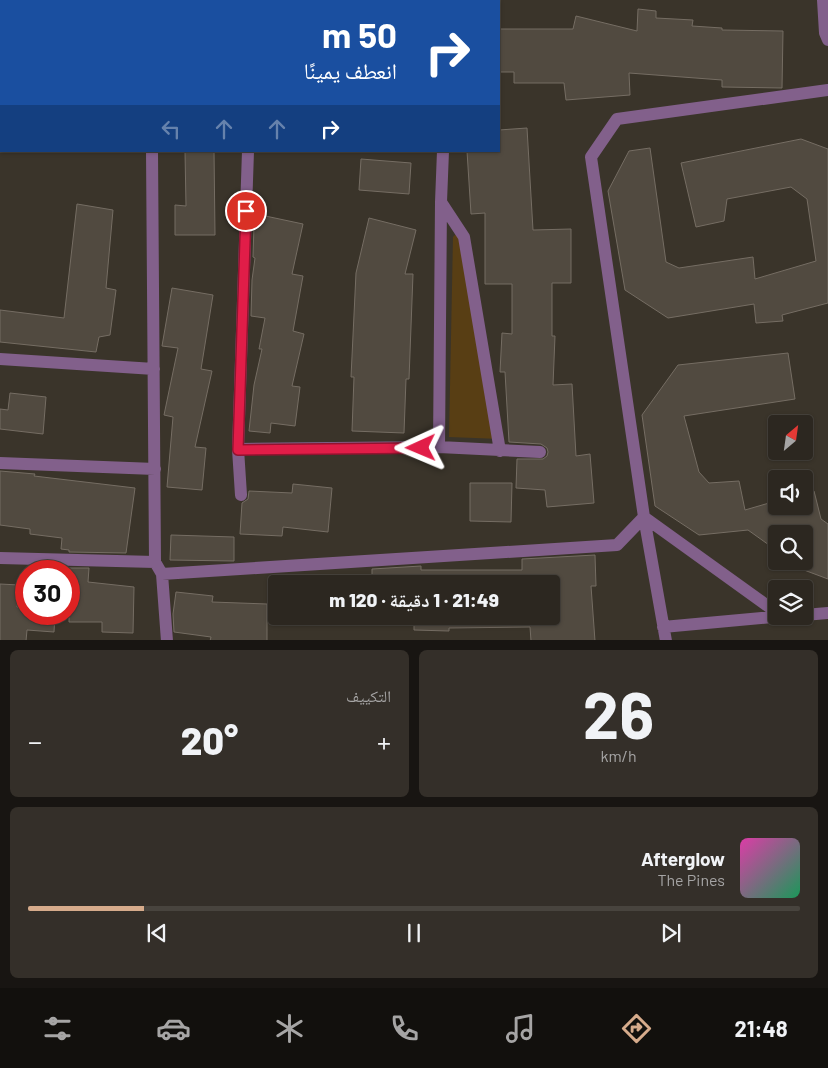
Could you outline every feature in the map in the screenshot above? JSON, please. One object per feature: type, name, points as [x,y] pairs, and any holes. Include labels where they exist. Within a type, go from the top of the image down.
[{"type":"street","points":[[823,0],[827,36]]},
{"type":"street","points":[[666,640],[644,518],[591,157],[617,119],[828,90]]},
{"type":"street","points":[[152,152],[155,562],[162,574],[167,640]]},
{"type":"street","points":[[241,495],[238,450],[248,152]]},
{"type":"street","points":[[439,448],[443,152]]},
{"type":"street","points":[[441,202],[464,237],[500,451]]},
{"type":"street","points":[[0,359],[154,369]]},
{"type":"street","points":[[238,450],[439,448],[540,452]]},
{"type":"street","points":[[0,463],[155,469]]},
{"type":"street","points":[[162,574],[617,544],[644,518]]},
{"type":"street","points":[[644,518],[768,606]]},
{"type":"street","points":[[0,558],[155,562]]},
{"type":"street","points":[[813,614],[828,612]]},
{"type":"street","points":[[663,626],[768,617]]},
{"type":"shaded area","points":[[460,230],[501,439],[449,437],[453,237]]},
{"type":"building","points":[[638,9],[656,11],[656,18],[693,20],[692,26],[722,28],[722,30],[783,31],[782,88],[722,87],[722,80],[629,73],[630,95],[566,100],[564,83],[514,83],[514,72],[500,72],[500,29],[573,29],[576,16],[637,31]]},
{"type":"building","points":[[527,128],[533,230],[571,229],[571,283],[552,283],[552,336],[555,336],[553,385],[572,384],[576,456],[590,454],[594,503],[547,507],[545,490],[516,488],[517,459],[543,459],[547,456],[548,452],[547,448],[541,444],[509,442],[505,372],[500,372],[502,333],[512,334],[512,284],[485,284],[485,213],[471,214],[467,152],[500,152],[500,130]]},
{"type":"building","points":[[801,139],[828,149],[828,303],[782,315],[783,321],[756,323],[754,304],[668,318],[625,290],[608,191],[629,151],[650,148],[666,262],[679,268],[753,257],[755,279],[816,261],[807,199],[791,187],[727,199],[724,221],[696,227],[681,163]]},
{"type":"building","points":[[185,152],[214,152],[215,235],[175,235],[175,205],[186,206]]},
{"type":"building","points":[[361,159],[411,163],[409,194],[359,190]]},
{"type":"building","points":[[77,204],[113,210],[106,288],[116,290],[110,335],[99,337],[96,352],[0,342],[0,310],[64,318]]},
{"type":"building","points":[[256,214],[303,224],[292,274],[303,276],[293,331],[304,334],[292,386],[300,387],[295,426],[271,423],[270,433],[249,431],[254,385],[262,349],[259,349],[265,318],[251,316]]},
{"type":"building","points":[[369,218],[416,230],[405,274],[413,274],[409,379],[406,379],[404,433],[352,431],[354,377],[351,377],[356,273]]},
{"type":"building","points":[[172,288],[213,295],[201,369],[212,371],[195,447],[206,448],[202,490],[167,487],[173,417],[164,415],[178,348],[162,346]]},
{"type":"building","points":[[788,353],[795,399],[684,416],[699,472],[709,483],[739,481],[745,510],[768,503],[768,515],[813,515],[814,491],[821,519],[828,524],[828,579],[804,570],[813,570],[813,525],[768,525],[768,544],[748,530],[699,535],[655,506],[642,415],[678,365]]},
{"type":"building","points":[[10,393],[46,397],[43,434],[0,429],[0,409],[8,410]]},
{"type":"building","points":[[0,471],[135,488],[126,553],[69,552],[69,550],[61,549],[62,538],[30,534],[30,529],[0,525]]},
{"type":"building","points":[[470,483],[512,483],[511,522],[470,521]]},
{"type":"building","points":[[293,484],[332,488],[328,532],[283,527],[282,536],[240,534],[242,503],[248,499],[249,491],[292,493]]},
{"type":"building","points":[[171,535],[234,537],[234,561],[170,560]]},
{"type":"building","points":[[595,555],[596,586],[591,586],[595,640],[531,640],[530,627],[449,628],[449,631],[414,630],[414,625],[560,625],[560,575],[372,575],[372,569],[421,566],[421,570],[522,570],[522,559]]},
{"type":"building","points":[[80,568],[89,568],[88,582],[134,587],[133,633],[102,632],[102,622],[80,622]]},
{"type":"building","points":[[0,584],[15,585],[15,625],[54,625],[54,632],[27,630],[26,640],[0,640]]},
{"type":"building","points":[[176,592],[213,596],[212,602],[267,604],[267,640],[210,640],[211,637],[174,632],[173,614]]},
{"type":"route","points":[[246,211],[238,450],[421,448]]}]
